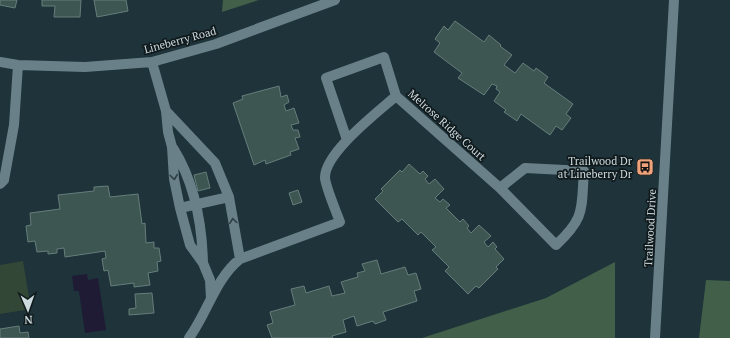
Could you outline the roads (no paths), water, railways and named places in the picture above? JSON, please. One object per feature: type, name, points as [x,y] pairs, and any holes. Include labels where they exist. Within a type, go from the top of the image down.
[{"type":"street","name":"Lineberry Road","points":[[0,62],[18,65],[85,67],[152,62],[216,44],[335,0]]},
{"type":"street","name":"Trailwood Drive","points":[[655,338],[674,0]]},
{"type":"street","points":[[347,140],[326,78],[384,57],[396,96]]},
{"type":"street","points":[[152,62],[166,111],[168,132],[172,147],[174,179],[180,208],[190,245],[203,262],[210,280],[211,301]]},
{"type":"street","points":[[0,184],[4,180],[14,125],[18,65]]},
{"type":"street","name":"Melrose Ridge Court","points":[[240,259],[340,222],[325,178],[330,159],[347,140],[396,96],[500,188],[556,245],[572,230],[581,215],[584,171],[525,168],[500,188]]},
{"type":"street","points":[[166,111],[215,163],[229,197],[240,259],[229,268],[190,338]]},
{"type":"street","points":[[172,147],[190,178],[203,234],[203,262]]},
{"type":"street","points":[[180,208],[229,197]]},
{"type":"place","name":"Trailwood Dr at Lineberry Dr","points":[[645,167]]}]
